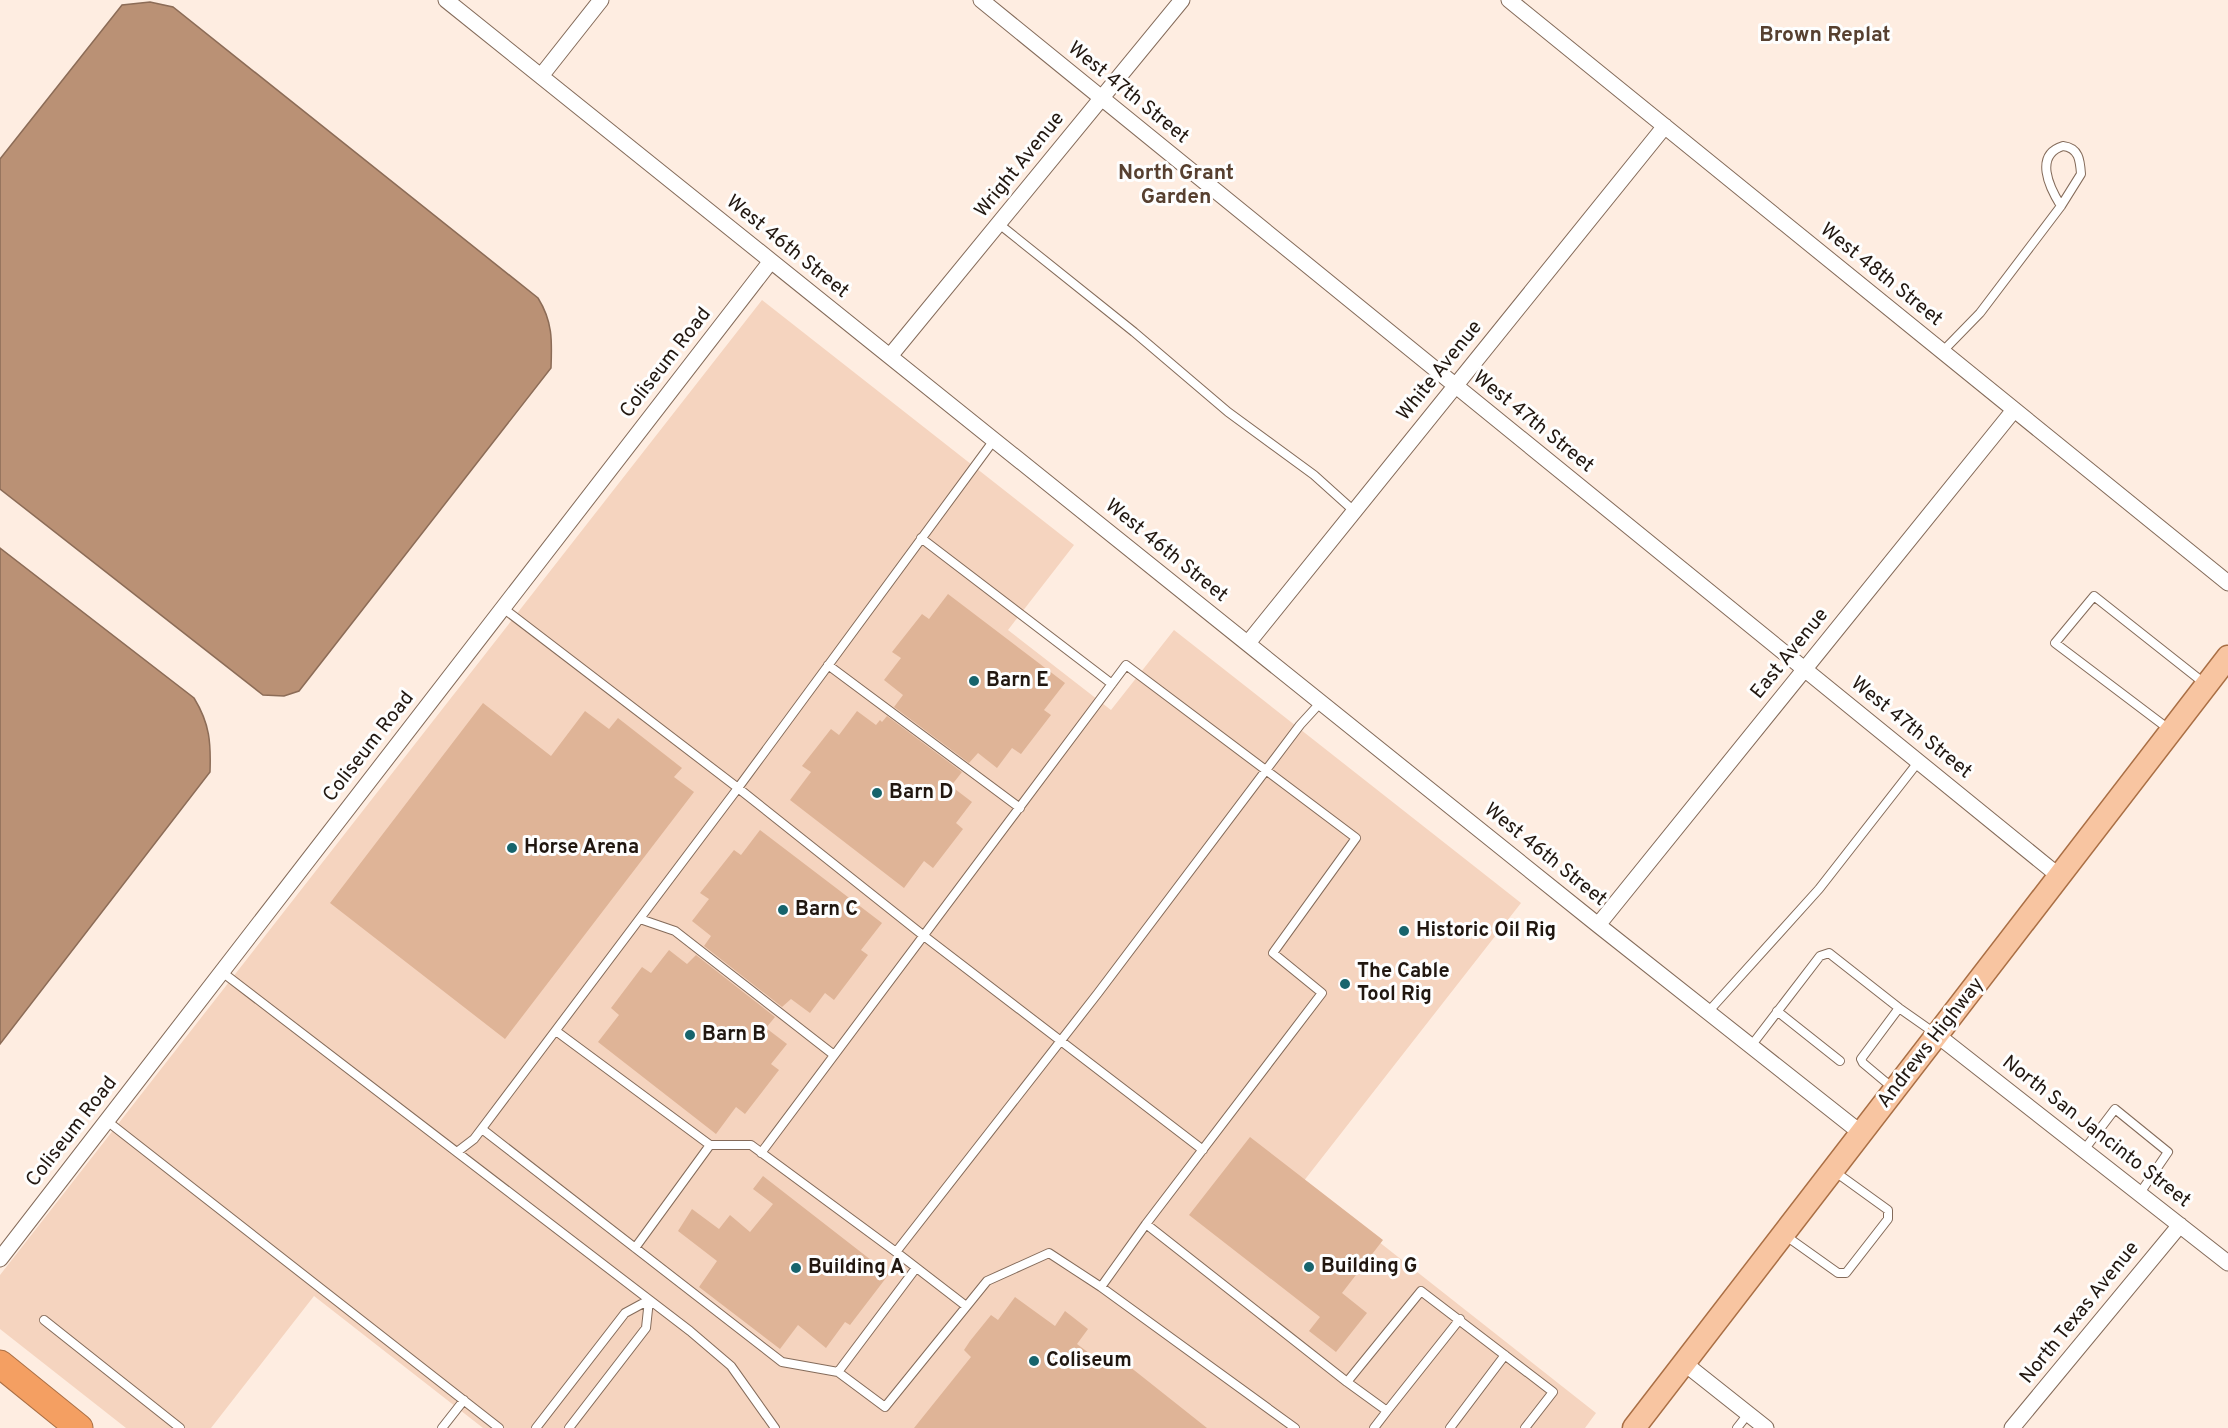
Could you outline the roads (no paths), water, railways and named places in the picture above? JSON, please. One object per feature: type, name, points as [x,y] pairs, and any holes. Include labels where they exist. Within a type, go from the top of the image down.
[{"type":"highway","points":[[2,1371],[79,1428]]},
{"type":"main road","name":"Andrews Highway","points":[[1634,1428],[2228,657]]},
{"type":"street","name":"West 46th Street","points":[[446,0],[1598,925],[1861,1133]]},
{"type":"street","points":[[541,76],[601,0]]},
{"type":"street","name":"West 47th Street","points":[[981,0],[2059,876]]},
{"type":"street","name":"Wright Avenue","points":[[890,356],[1182,0]]},
{"type":"street","name":"West 48th Street","points":[[1509,0],[2228,583]]},
{"type":"street","name":"White Avenue","points":[[1248,643],[1665,126]]},
{"type":"street","name":"Coliseum Road","points":[[0,1259],[771,261]]},
{"type":"street","name":"East Avenue","points":[[1598,925],[2014,410]]},
{"type":"street","name":"North San Jancinto Street","points":[[1937,1035],[2228,1263]]},
{"type":"street","name":"North Texas Avenue","points":[[2013,1428],[2180,1225]]},
{"type":"street","points":[[1684,1363],[1766,1428]]},
{"type":"lane","points":[[1942,352],[1980,313],[2061,206],[2081,174],[2078,155],[2074,150],[2063,146],[2048,156],[2046,174],[2061,206]]},
{"type":"lane","points":[[999,224],[1134,332],[1228,412],[1314,475],[1354,511]]},
{"type":"lane","points":[[457,1152],[474,1139],[556,1031],[994,440]]},
{"type":"lane","points":[[921,538],[1112,684]]},
{"type":"lane","points":[[2171,731],[2055,643],[2094,596],[2207,685]]},
{"type":"lane","points":[[503,608],[1203,1150]]},
{"type":"lane","points":[[828,665],[1020,808]]},
{"type":"lane","points":[[761,1153],[1126,665],[1356,838],[1273,953],[1322,993],[1146,1224],[1101,1287]]},
{"type":"lane","points":[[896,1252],[945,1192],[1011,1101],[1300,725],[1321,702]]},
{"type":"lane","points":[[1708,1012],[1819,889],[1919,761]]},
{"type":"lane","points":[[640,919],[675,932],[834,1055]]},
{"type":"lane","points":[[1751,1046],[1820,956],[1829,953],[1937,1035]]},
{"type":"lane","points":[[222,972],[649,1300],[731,1366],[775,1428]]},
{"type":"lane","points":[[1895,1090],[1861,1059],[1899,1008]]},
{"type":"lane","points":[[1778,1011],[1840,1061]]},
{"type":"lane","points":[[556,1031],[710,1145],[751,1145],[966,1306]]},
{"type":"lane","points":[[2084,1150],[2115,1109],[2168,1152],[2140,1193]]},
{"type":"lane","points":[[107,1120],[499,1428]]},
{"type":"lane","points":[[482,1129],[783,1362],[838,1372],[885,1407],[987,1281],[1048,1253],[1101,1287],[1295,1428]]},
{"type":"lane","points":[[635,1248],[710,1145]]},
{"type":"lane","points":[[1784,1234],[1838,1273],[1846,1273],[1888,1219],[1888,1210],[1833,1170]]},
{"type":"lane","points":[[1146,1224],[1387,1411]]},
{"type":"lane","points":[[838,1372],[916,1268]]},
{"type":"lane","points":[[1347,1382],[1421,1291],[1553,1392],[1525,1428]]},
{"type":"lane","points":[[536,1428],[625,1313],[649,1300]]},
{"type":"lane","points":[[568,1428],[646,1328],[649,1300]]},
{"type":"lane","points":[[1374,1428],[1460,1319]]},
{"type":"lane","points":[[44,1320],[180,1428]]},
{"type":"lane","points":[[1450,1428],[1505,1355]]},
{"type":"lane","points":[[442,1428],[464,1400]]},
{"type":"lane","points":[[1737,1428],[1748,1414]]},
{"type":"place","name":"Barn E","points":[[974,681]]},
{"type":"place","name":"Barn D","points":[[877,793]]},
{"type":"place","name":"Horse Arena","points":[[512,848]]},
{"type":"place","name":"Barn C","points":[[783,910]]},
{"type":"place","name":"Historic Oil Rig","points":[[1404,931]]},
{"type":"place","name":"The Cable Tool Rig","points":[[1345,984]]},
{"type":"place","name":"Barn B","points":[[690,1035]]},
{"type":"place","name":"Building G","points":[[1309,1267]]},
{"type":"place","name":"Building A","points":[[796,1268]]},
{"type":"place","name":"Coliseum","points":[[1034,1361]]},
{"type":"district","name":"Brown Replat","points":[[1825,35]]},
{"type":"district","name":"North Grant Garden","points":[[1176,185]]}]
